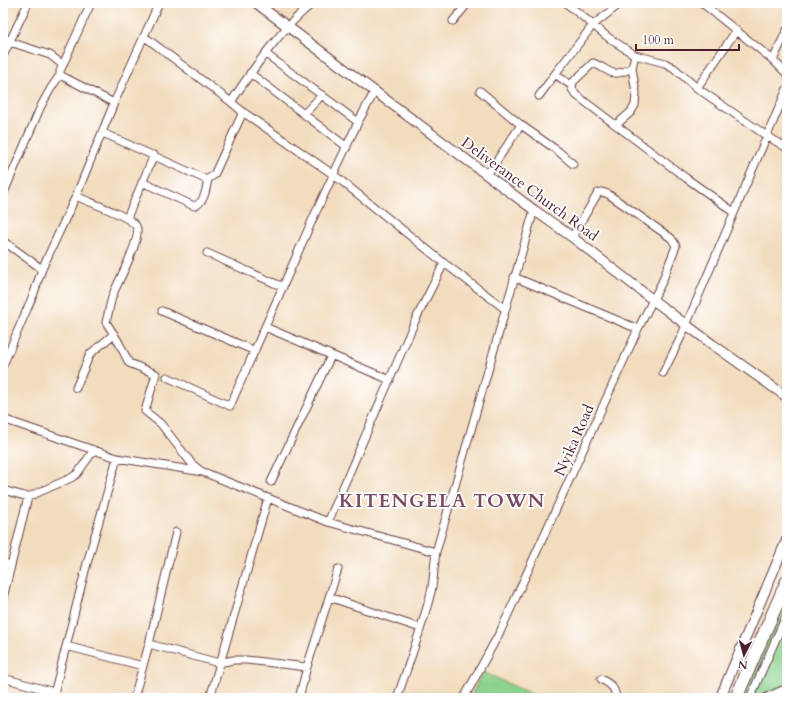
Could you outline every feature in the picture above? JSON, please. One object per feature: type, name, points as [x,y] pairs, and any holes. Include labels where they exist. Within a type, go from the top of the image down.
[{"type":"highway","points":[[736,698],[787,581]]},
{"type":"street","points":[[3,56],[28,3]]},
{"type":"street","points":[[3,194],[41,106],[60,76],[63,65],[91,3]]},
{"type":"street","points":[[3,365],[34,292],[42,269],[76,196],[114,103],[159,3]]},
{"type":"street","name":"Deliverance Church Road","points":[[256,3],[572,237],[712,344],[787,397]]},
{"type":"street","points":[[231,102],[250,73],[288,27],[313,3]]},
{"type":"street","points":[[453,21],[468,3]]},
{"type":"street","points":[[566,3],[609,38],[635,55],[665,63],[674,68],[697,88],[787,148]]},
{"type":"street","points":[[540,96],[593,25],[621,3]]},
{"type":"street","points":[[702,3],[773,60],[787,74]]},
{"type":"street","points":[[773,60],[787,30]]},
{"type":"street","points":[[697,88],[736,31]]},
{"type":"street","points":[[3,36],[10,42],[50,55],[63,65]]},
{"type":"street","points":[[144,38],[244,112],[334,175],[444,263],[505,309]]},
{"type":"street","points":[[266,54],[358,122]]},
{"type":"street","points":[[617,124],[631,112],[635,105],[636,93],[632,68],[635,55]]},
{"type":"street","points":[[572,86],[573,82],[580,74],[593,63],[614,74],[621,73],[632,68]]},
{"type":"street","points":[[250,73],[346,147]]},
{"type":"street","points":[[555,74],[572,86],[572,89],[576,95],[617,124],[686,178],[734,212]]},
{"type":"street","points":[[60,76],[114,103]]},
{"type":"street","points":[[663,373],[673,354],[787,88]]},
{"type":"street","points":[[167,377],[230,406],[346,147],[375,91]]},
{"type":"street","points":[[480,92],[573,164]]},
{"type":"street","points":[[304,114],[322,95]]},
{"type":"street","points":[[142,182],[194,206],[199,205],[203,200],[208,179],[214,175],[244,112]]},
{"type":"street","points":[[487,174],[522,125]]},
{"type":"street","points":[[102,133],[208,179]]},
{"type":"street","points":[[127,218],[154,155]]},
{"type":"street","name":"Nyika Road","points":[[464,698],[504,623],[675,250],[675,244],[670,238],[608,194],[602,192],[598,193],[572,237]]},
{"type":"street","points":[[76,196],[127,218],[136,226],[138,234],[113,293],[106,322],[114,334],[129,364],[156,374],[145,411],[161,424],[192,464],[204,472],[328,522],[436,552]]},
{"type":"street","points":[[398,698],[432,585],[436,552],[534,210]]},
{"type":"street","points":[[3,241],[42,269]]},
{"type":"street","points":[[206,253],[283,287]]},
{"type":"street","points":[[328,522],[415,321],[444,263]]},
{"type":"street","points":[[514,277],[638,329]]},
{"type":"street","points":[[162,311],[255,351]]},
{"type":"street","points":[[266,327],[390,380]]},
{"type":"street","points":[[76,388],[90,354],[114,334]]},
{"type":"street","points":[[271,482],[331,356]]},
{"type":"street","points":[[3,419],[117,458],[204,472]]},
{"type":"street","points":[[3,490],[28,497],[77,474],[94,450]]},
{"type":"street","points":[[3,678],[53,695],[86,567],[117,458]]},
{"type":"street","points":[[3,598],[28,497]]},
{"type":"street","points":[[210,698],[268,498]]},
{"type":"street","points":[[134,698],[149,644],[176,532]]},
{"type":"street","points":[[720,698],[787,539]]},
{"type":"street","points":[[3,563],[11,565]]},
{"type":"street","points":[[299,698],[307,667],[338,569]]},
{"type":"street","points":[[329,597],[420,628]]},
{"type":"street","points":[[750,698],[787,614]]},
{"type":"street","points":[[149,644],[220,663],[232,660],[246,660],[307,667]]},
{"type":"street","points":[[66,646],[143,666]]},
{"type":"street","points":[[601,679],[609,683],[615,689],[616,698]]},
{"type":"street","points":[[767,698],[787,689]]},
{"type":"green space","points":[[787,582],[787,698],[737,698]]},
{"type":"green space","points":[[483,672],[540,698],[470,698]]},
{"type":"district","name":"KITENGELA TOWN","points":[[442,501]]}]
